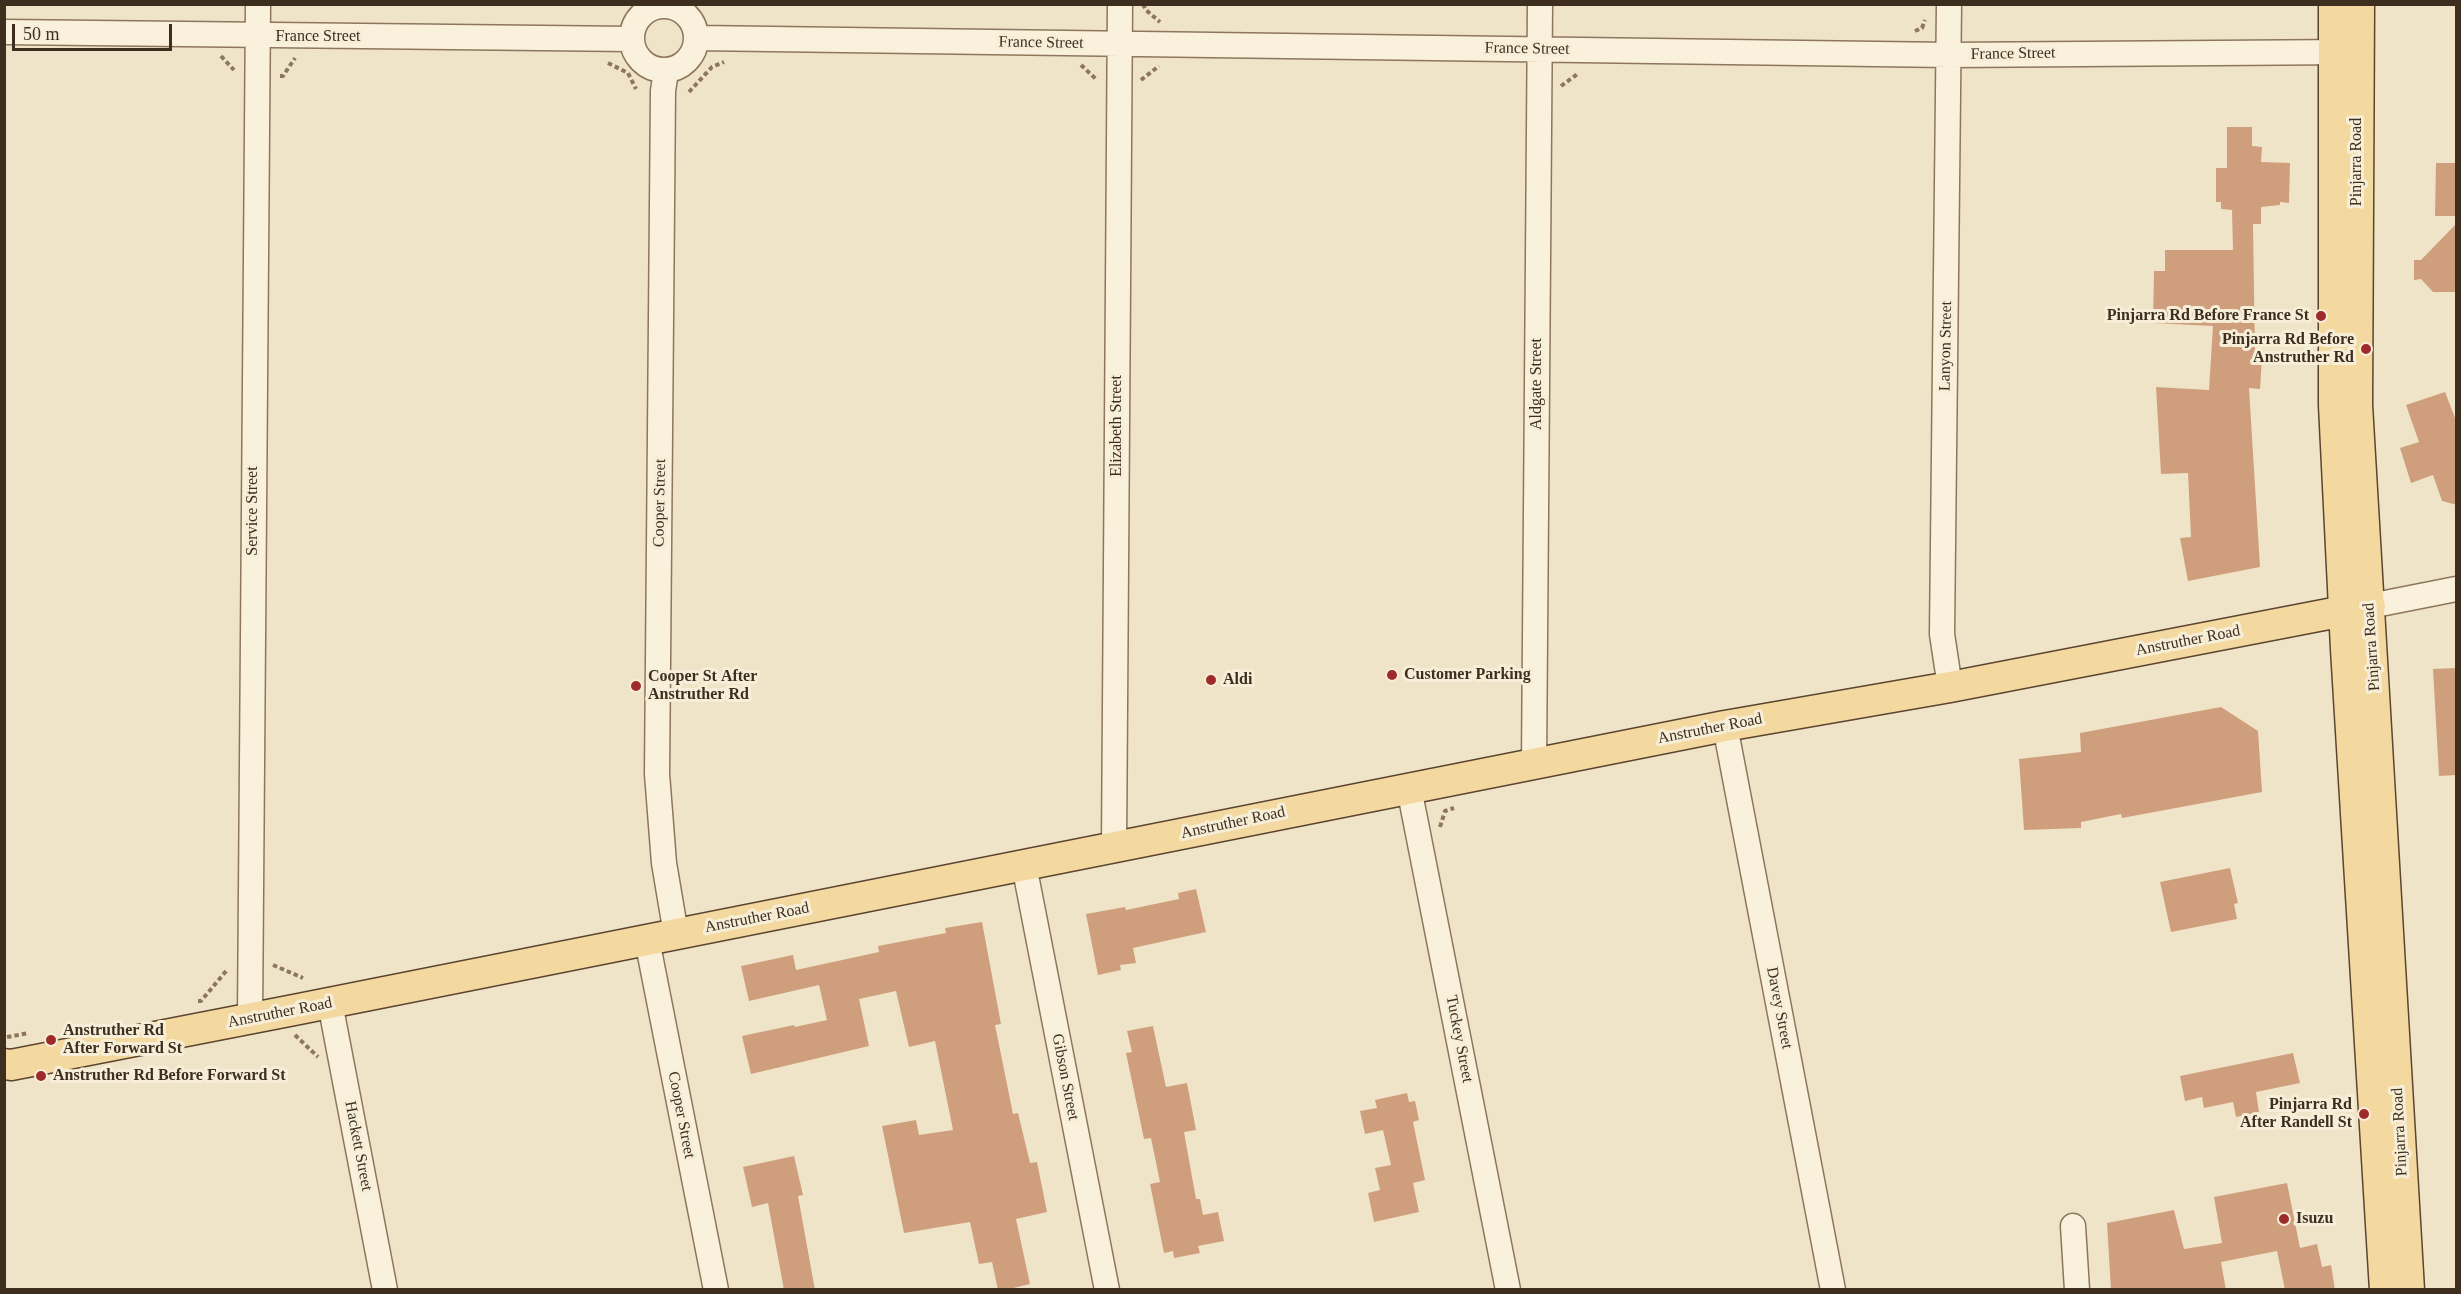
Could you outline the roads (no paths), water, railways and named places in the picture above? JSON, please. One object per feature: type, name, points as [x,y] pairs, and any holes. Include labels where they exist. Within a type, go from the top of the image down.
[{"type":"main road","name":"Pinjarra Road","points":[[2334,4],[2346,51]]},
{"type":"main road","name":"Pinjarra Road","points":[[2359,4],[2346,51],[2334,405],[2357,609],[2409,1290]]},
{"type":"main road","name":"Pinjarra Road","points":[[2357,609],[2385,1290]]},
{"type":"main road","name":"Anstruther Road","points":[[6,1060],[330,1003],[1725,726],[1950,687],[2357,609]]},
{"type":"street","name":"Service Street","points":[[250,1018],[258,4]]},
{"type":"street","name":"Elizabeth Street","points":[[1114,847],[1120,4]]},
{"type":"street","name":"Aldgate Street","points":[[1534,764],[1540,4]]},
{"type":"street","name":"Lanyon Street","points":[[1949,4],[1942,634],[1950,687]]},
{"type":"street","points":[[665,5],[684,12],[695,28],[697,38],[691,56],[684,63],[666,71],[646,65],[638,58],[631,39],[638,19],[645,11],[655,6],[665,5]]},
{"type":"street","name":"France Street","points":[[4,32],[631,39]]},
{"type":"street","name":"France Street","points":[[697,38],[1949,55],[2346,51]]},
{"type":"street","name":"Cooper Street","points":[[666,71],[663,92],[657,774],[664,863],[676,934]]},
{"type":"street","name":"Anstruther Road","points":[[2357,609],[2457,589]]},
{"type":"street","name":"Davey Street","points":[[1725,726],[1833,1290]]},
{"type":"street","name":"Tuckey Street","points":[[1410,789],[1508,1290]]},
{"type":"street","name":"Gibson Street","points":[[1024,865],[1107,1290]]},
{"type":"street","name":"Cooper Street","points":[[647,940],[716,1290]]},
{"type":"street","name":"Hackett Street","points":[[330,1003],[385,1290]]},
{"type":"street","points":[[2073,1226],[2077,1290]]},
{"type":"place","name":"Pinjarra Rd Before France St","points":[[2321,316]]},
{"type":"place","name":"Pinjarra Rd Before Anstruther Rd","points":[[2366,349]]},
{"type":"place","name":"Customer Parking","points":[[1392,675]]},
{"type":"place","name":"Aldi","points":[[1211,680]]},
{"type":"place","name":"Cooper St After Anstruther Rd","points":[[636,686]]},
{"type":"place","name":"Anstruther Rd After Forward St","points":[[51,1040]]},
{"type":"place","name":"Anstruther Rd Before Forward St","points":[[41,1076]]},
{"type":"place","name":"Pinjarra Rd After Randell St","points":[[2364,1114]]},
{"type":"place","name":"Isuzu","points":[[2284,1219]]}]
